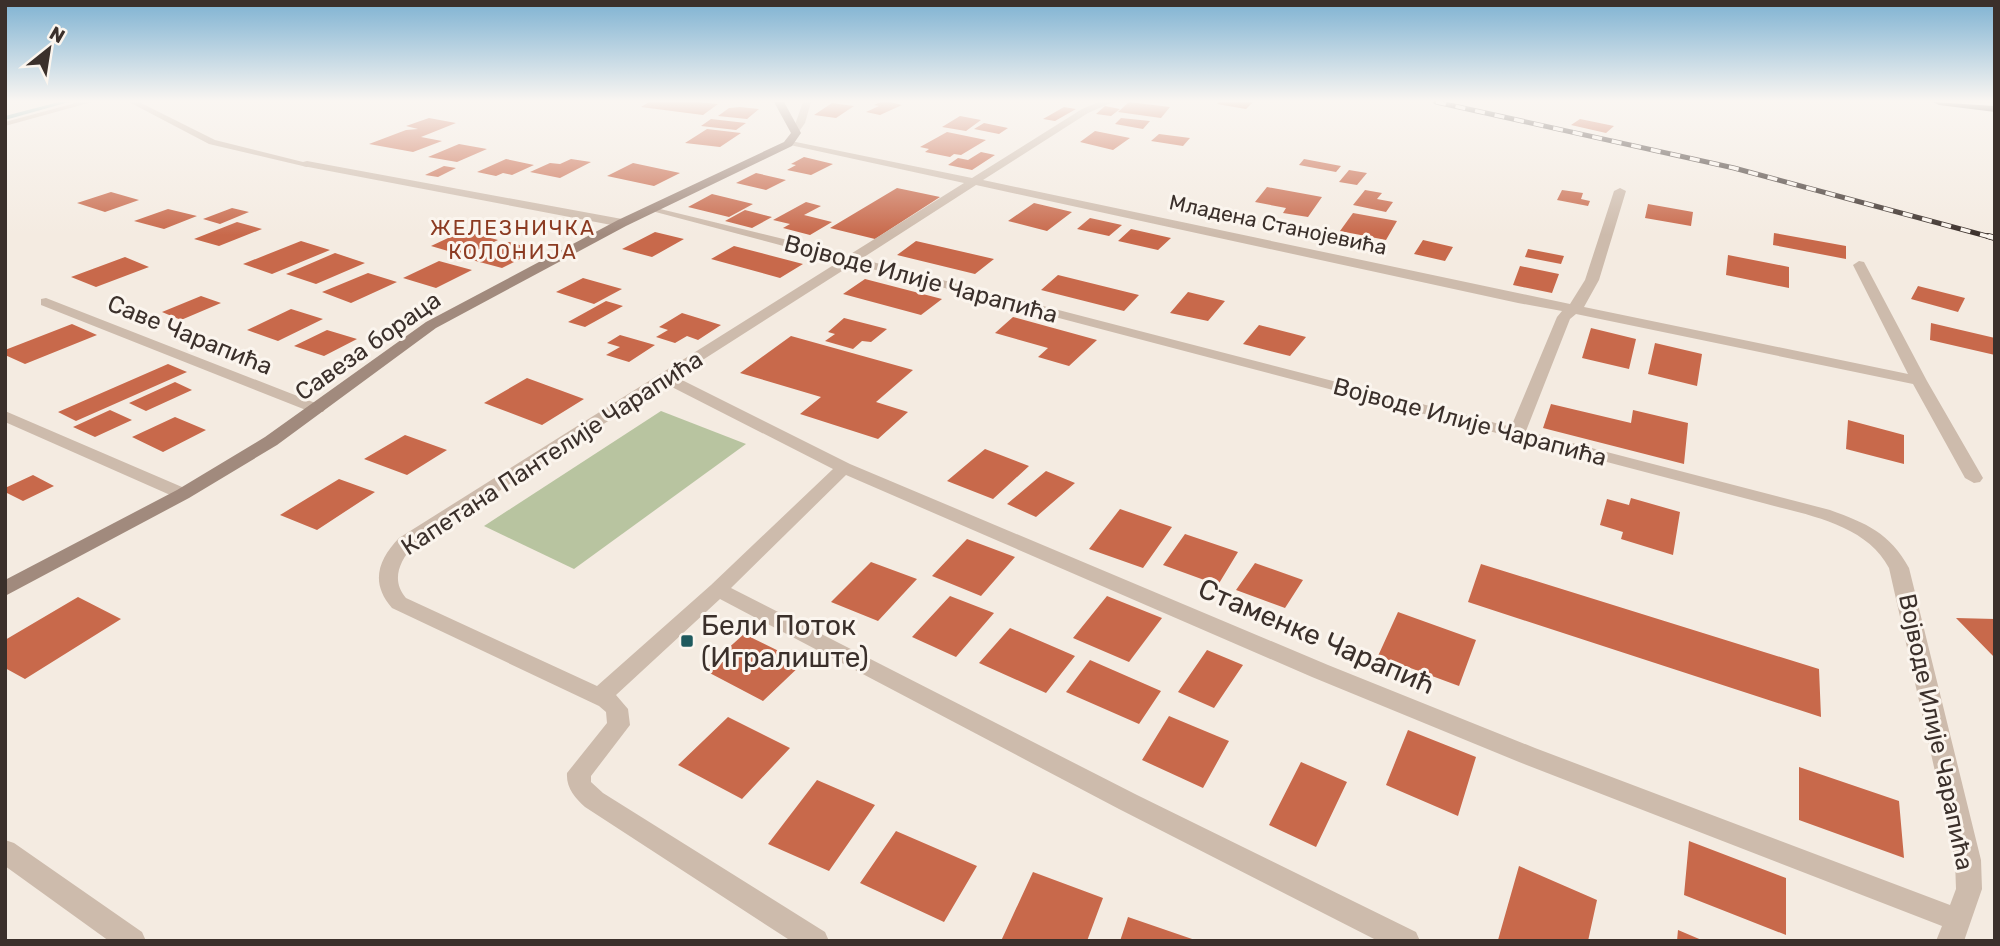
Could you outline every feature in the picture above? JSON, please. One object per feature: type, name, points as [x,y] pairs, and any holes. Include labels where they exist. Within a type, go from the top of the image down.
[{"type":"street","name":"Савеза бораца","points":[[5,589],[183,494],[317,410],[359,375],[431,325],[622,223],[781,146]]},
{"type":"street","name":"Младена Станојевића","points":[[810,146],[1919,381]]},
{"type":"street","points":[[975,180],[1029,146]]},
{"type":"street","points":[[307,163],[622,223]]},
{"type":"street","name":"Капетана Пантелије Чарапића","points":[[815,941],[594,800],[583,790],[578,781],[583,765],[619,725],[617,709],[599,697],[399,603],[390,594],[387,573],[396,552],[406,542],[852,261],[975,180]]},
{"type":"street","points":[[1516,435],[1564,317],[1580,303],[1592,280],[1620,191]]},
{"type":"street","name":"Војводе Илије Чарапића","points":[[652,208],[1820,514],[1875,537],[1895,556],[1926,676],[1968,860],[1969,889],[1954,930]]},
{"type":"street","points":[[1859,265],[1919,381],[1974,478]]},
{"type":"street","name":"Саве Чарапића","points":[[46,302],[317,410]]},
{"type":"street","name":"Стаменке Чарапић","points":[[666,378],[844,468],[1398,703],[1954,930]]},
{"type":"street","points":[[5,416],[183,494]]},
{"type":"street","points":[[599,697],[718,590],[844,468]]},
{"type":"street","points":[[718,590],[1128,802],[1406,941]]},
{"type":"street","points":[[5,851],[132,941]]},
{"type":"lane","points":[[231,146],[307,163]]},
{"type":"green space","points":[[661,411],[746,444],[574,569],[484,526]]},
{"type":"building","points":[[381,146],[428,146],[413,152]]},
{"type":"building","points":[[454,146],[487,149],[457,162],[428,157]]},
{"type":"building","points":[[976,146],[961,155],[954,154],[950,157],[925,152],[929,149],[920,147]]},
{"type":"building","points":[[1097,146],[1118,146],[1113,150]]},
{"type":"building","points":[[981,152],[995,155],[972,170],[948,165],[958,158],[968,160]]},
{"type":"building","points":[[804,157],[833,164],[811,175],[787,170],[796,165],[791,164]]},
{"type":"building","points":[[506,159],[534,165],[512,175],[503,173],[496,176],[477,172]]},
{"type":"building","points":[[571,159],[591,162],[560,178],[530,172],[550,163],[560,164]]},
{"type":"building","points":[[1304,159],[1341,166],[1336,172],[1299,165]]},
{"type":"building","points":[[633,163],[680,173],[654,186],[607,176]]},
{"type":"building","points":[[444,166],[456,168],[438,177],[425,175]]},
{"type":"building","points":[[1349,170],[1367,173],[1357,185],[1339,182]]},
{"type":"building","points":[[756,173],[786,180],[766,190],[736,183]]},
{"type":"building","points":[[1267,187],[1322,197],[1308,217],[1283,213],[1286,208],[1255,202]]},
{"type":"building","points":[[897,188],[940,197],[875,239],[830,228]]},
{"type":"building","points":[[1365,190],[1382,193],[1377,199],[1393,202],[1386,212],[1353,205]]},
{"type":"building","points":[[1562,190],[1583,193],[1581,199],[1590,201],[1588,206],[1557,200]]},
{"type":"building","points":[[111,192],[139,200],[105,212],[77,203]]},
{"type":"building","points":[[712,194],[753,204],[729,217],[688,207]]},
{"type":"building","points":[[806,202],[821,206],[804,215],[832,222],[810,235],[783,228],[790,224],[773,220]]},
{"type":"building","points":[[1034,203],[1072,212],[1047,231],[1008,221]]},
{"type":"building","points":[[1648,204],[1693,212],[1691,226],[1645,218]]},
{"type":"building","points":[[232,208],[249,212],[220,224],[203,219]]},
{"type":"building","points":[[168,209],[197,216],[164,229],[134,221]]},
{"type":"building","points":[[745,210],[772,217],[752,228],[725,221]]},
{"type":"building","points":[[1353,213],[1397,221],[1386,240],[1340,231]]},
{"type":"building","points":[[1090,218],[1122,225],[1109,236],[1077,229]]},
{"type":"building","points":[[237,222],[262,229],[219,246],[194,239]]},
{"type":"building","points":[[1131,229],[1171,238],[1158,250],[1118,241]]},
{"type":"building","points":[[463,231],[498,240],[465,256],[431,246]]},
{"type":"building","points":[[655,232],[684,239],[652,257],[622,249]]},
{"type":"building","points":[[1774,233],[1846,246],[1846,259],[1773,245]]},
{"type":"building","points":[[1423,240],[1453,247],[1445,261],[1414,254]]},
{"type":"building","points":[[301,241],[330,250],[272,274],[243,264]]},
{"type":"building","points":[[916,241],[994,259],[975,274],[897,255]]},
{"type":"building","points":[[509,242],[538,250],[502,268],[472,260]]},
{"type":"building","points":[[734,246],[803,264],[780,278],[711,259]]},
{"type":"building","points":[[1528,249],[1564,256],[1561,264],[1525,257]]},
{"type":"building","points":[[335,253],[365,263],[316,284],[286,274]]},
{"type":"building","points":[[1728,255],[1789,267],[1789,288],[1726,275]]},
{"type":"building","points":[[125,257],[149,267],[96,287],[71,277]]},
{"type":"building","points":[[439,261],[472,270],[436,288],[403,278]]},
{"type":"building","points":[[1520,266],[1559,274],[1552,293],[1513,285]]},
{"type":"building","points":[[368,273],[397,282],[351,303],[322,292]]},
{"type":"building","points":[[1058,275],[1139,295],[1124,311],[1041,290]]},
{"type":"building","points":[[583,278],[622,289],[594,304],[556,292]]},
{"type":"building","points":[[865,279],[942,299],[921,315],[843,294]]},
{"type":"building","points":[[1918,286],[1965,298],[1958,312],[1911,299]]},
{"type":"building","points":[[1188,292],[1225,301],[1208,321],[1170,313]]},
{"type":"building","points":[[201,296],[221,303],[181,320],[162,312]]},
{"type":"building","points":[[606,301],[623,306],[585,327],[568,322]]},
{"type":"building","points":[[291,309],[323,319],[278,341],[247,330]]},
{"type":"building","points":[[682,313],[721,325],[698,340],[687,336],[675,343],[656,337],[668,330],[659,327]]},
{"type":"building","points":[[1013,317],[1097,340],[1069,366],[1038,357],[1048,348],[995,333]]},
{"type":"building","points":[[844,318],[887,329],[871,342],[862,341],[853,349],[825,341],[835,334],[828,332]]},
{"type":"building","points":[[1931,323],[1995,338],[1995,355],[1930,340]]},
{"type":"building","points":[[72,324],[97,335],[25,364],[5,355],[5,350]]},
{"type":"building","points":[[1259,325],[1306,337],[1290,356],[1243,344]]},
{"type":"building","points":[[1591,328],[1636,339],[1629,369],[1582,358]]},
{"type":"building","points":[[327,330],[357,339],[324,356],[294,346]]},
{"type":"building","points":[[620,335],[655,345],[629,362],[606,355],[620,347],[607,343]]},
{"type":"building","points":[[791,336],[913,370],[876,402],[908,412],[878,439],[800,414],[821,397],[740,373]]},
{"type":"building","points":[[1655,343],[1702,354],[1697,386],[1648,374]]},
{"type":"building","points":[[168,364],[187,372],[76,421],[58,412]]},
{"type":"building","points":[[527,378],[584,399],[542,425],[484,403]]},
{"type":"building","points":[[175,382],[192,390],[146,411],[129,403]]},
{"type":"building","points":[[1551,404],[1631,423],[1633,410],[1688,423],[1684,464],[1543,428]]},
{"type":"building","points":[[110,410],[132,420],[95,437],[73,427]]},
{"type":"building","points":[[175,417],[206,430],[163,452],[132,437]]},
{"type":"building","points":[[1848,420],[1904,435],[1904,464],[1846,449]]},
{"type":"building","points":[[405,435],[447,450],[407,475],[364,459]]},
{"type":"building","points":[[985,449],[1029,466],[993,499],[947,481]]},
{"type":"building","points":[[1046,471],[1075,483],[1036,517],[1007,504]]},
{"type":"building","points":[[33,475],[54,486],[23,501],[5,492],[5,488]]},
{"type":"building","points":[[339,479],[375,492],[317,530],[280,515]]},
{"type":"building","points":[[1631,498],[1680,512],[1673,555],[1621,539],[1623,532],[1600,525],[1607,499],[1629,505]]},
{"type":"building","points":[[1120,509],[1172,527],[1143,568],[1089,549]]},
{"type":"building","points":[[1185,534],[1238,552],[1218,585],[1163,565]]},
{"type":"building","points":[[967,539],[1015,557],[981,596],[932,576]]},
{"type":"building","points":[[871,562],[917,579],[878,621],[831,602]]},
{"type":"building","points":[[1255,563],[1303,580],[1285,608],[1236,590]]},
{"type":"building","points":[[1481,564],[1819,669],[1821,717],[1468,602]]},
{"type":"building","points":[[950,596],[994,613],[956,657],[912,637]]},
{"type":"building","points":[[1107,596],[1162,618],[1129,662],[1073,638]]},
{"type":"building","points":[[78,597],[121,619],[25,679],[5,668],[5,640]]},
{"type":"building","points":[[1398,612],[1476,640],[1459,686],[1378,656]]},
{"type":"building","points":[[1956,618],[1995,619],[1995,658]]},
{"type":"building","points":[[1010,628],[1075,656],[1046,693],[979,663]]},
{"type":"building","points":[[744,634],[803,663],[763,701],[704,670]]},
{"type":"building","points":[[1207,650],[1243,665],[1214,708],[1178,692]]},
{"type":"building","points":[[1090,660],[1161,691],[1139,724],[1066,692]]},
{"type":"building","points":[[1169,716],[1229,741],[1203,788],[1142,760]]},
{"type":"building","points":[[728,717],[790,748],[742,799],[678,765]]},
{"type":"building","points":[[1408,730],[1476,757],[1458,816],[1386,785]]},
{"type":"building","points":[[1301,762],[1347,782],[1316,847],[1269,825]]},
{"type":"building","points":[[1799,767],[1899,801],[1904,858],[1799,820]]},
{"type":"building","points":[[817,780],[875,805],[829,871],[768,844]]},
{"type":"building","points":[[896,831],[977,866],[944,922],[860,883]]},
{"type":"building","points":[[1689,841],[1786,878],[1786,935],[1684,895]]},
{"type":"building","points":[[1519,866],[1597,900],[1588,941],[1498,940]]},
{"type":"building","points":[[1033,872],[1103,898],[1087,941],[1001,941]]},
{"type":"building","points":[[1128,917],[1195,940],[1195,941],[1120,941]]},
{"type":"building","points":[[1678,930],[1704,941],[1677,941]]},
{"type":"railway","points":[[1635,146],[1734,168],[1994,238]]},
{"type":"railway","points":[[1988,236],[1995,238]]},
{"type":"place","name":"Бели Поток (Игралиште)","points":[[687,641]]},
{"type":"district","name":"ЖЕЛЕЗНИЧКА КОЛОНИЈА","points":[[513,240]]}]
